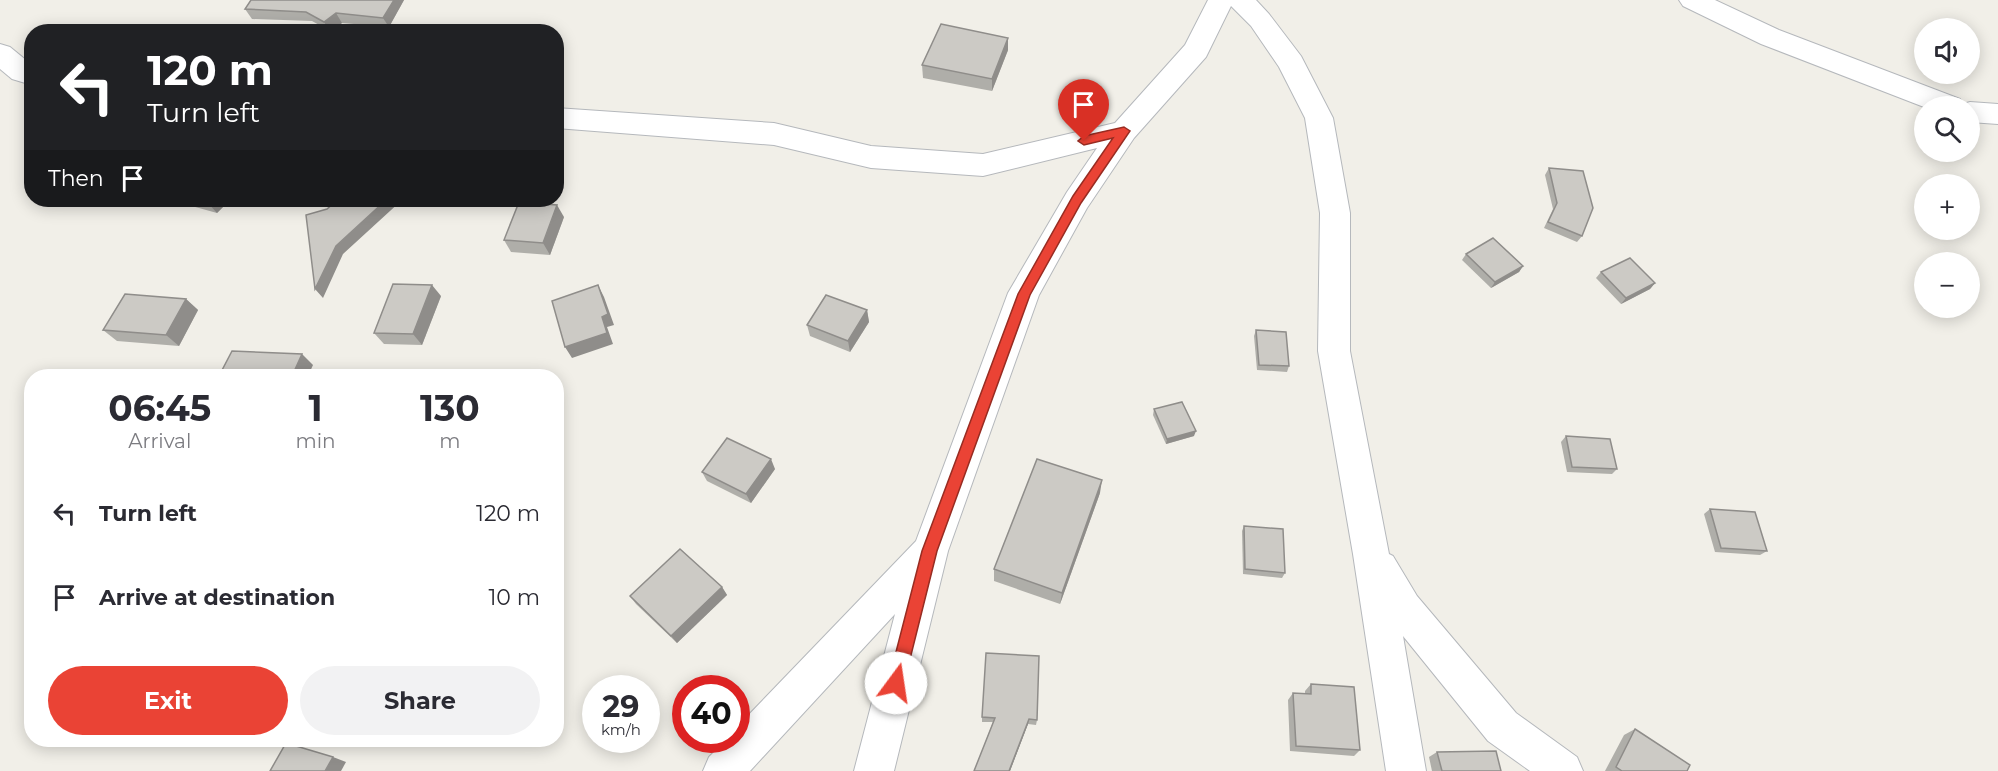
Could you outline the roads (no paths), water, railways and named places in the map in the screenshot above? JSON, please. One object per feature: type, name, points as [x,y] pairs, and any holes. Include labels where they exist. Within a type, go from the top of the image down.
[{"type":"street","points":[[874,771],[930,551],[1024,294],[1077,200],[1124,131],[1196,50],[1221,0]]},
{"type":"street","points":[[1241,0],[1260,20],[1291,63],[1319,118],[1335,213],[1334,351],[1371,554],[1406,771]]},
{"type":"street","points":[[1692,0],[1770,37],[1924,96]]},
{"type":"street","points":[[0,54],[24,73]]},
{"type":"street","points":[[1980,113],[1998,114]]},
{"type":"street","points":[[564,119],[774,134],[871,158],[983,165],[1124,131]]},
{"type":"street","points":[[723,771],[930,551]]},
{"type":"street","points":[[1371,554],[1404,609],[1502,727],[1563,771]]}]
